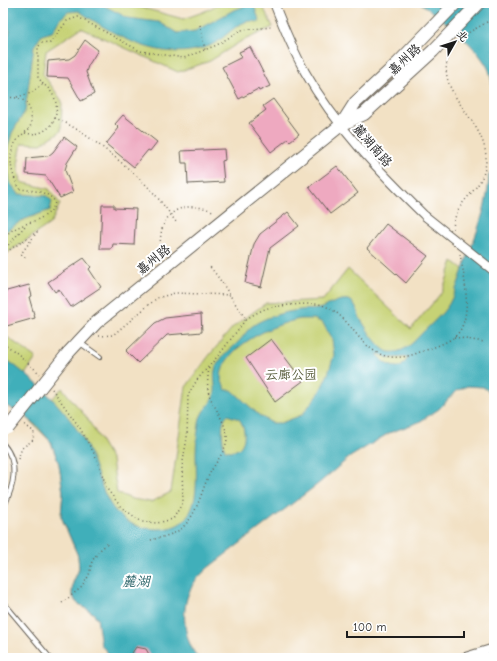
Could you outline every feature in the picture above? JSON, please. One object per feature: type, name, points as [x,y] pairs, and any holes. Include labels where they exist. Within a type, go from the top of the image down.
[{"type":"street","name":"麓湖南路","points":[[274,3],[285,31],[305,72],[341,126],[386,178],[425,216],[494,271]]},
{"type":"street","name":"嘉州路","points":[[341,126],[355,104],[397,64],[456,3]]},
{"type":"street","name":"嘉州路","points":[[5,431],[68,353],[97,322],[341,126],[364,114],[408,75],[460,24],[479,3]]},
{"type":"street","points":[[462,658],[494,648]]},
{"type":"lane","points":[[78,342],[100,357]]},
{"type":"lane","points":[[3,444],[11,453],[14,471],[13,485],[3,508]]},
{"type":"lane","points":[[3,602],[50,658]]},
{"type":"path","points":[[453,232],[454,217],[465,198],[481,183],[485,172],[486,159],[482,138],[470,116],[451,91],[446,70],[448,60],[458,42],[468,33],[494,16]]},
{"type":"path","points":[[25,133],[33,135],[41,133],[53,123],[58,114],[56,100],[50,89],[43,84],[38,77],[38,48],[43,42],[50,43],[68,21],[78,17],[140,51],[184,58],[217,45],[241,30],[273,27]]},
{"type":"path","points":[[200,25],[205,50]]},
{"type":"path","points":[[3,98],[16,98],[31,93],[43,84]]},
{"type":"path","points":[[3,240],[10,233],[40,219],[53,208],[55,202],[50,195],[42,192],[20,189],[14,179],[10,155],[18,139],[30,128],[32,115],[30,107],[16,98]]},
{"type":"path","points":[[55,118],[68,123],[122,164],[151,190],[176,222]]},
{"type":"path","points":[[161,253],[159,241],[163,222],[170,215],[185,206],[204,208],[213,211]]},
{"type":"path","points":[[3,252],[27,224]]},
{"type":"path","points":[[3,252],[37,232],[21,254],[26,258]]},
{"type":"path","points":[[454,337],[462,325],[467,294],[460,254]]},
{"type":"path","points":[[210,267],[246,319]]},
{"type":"path","points":[[99,336],[113,335],[157,298],[175,293],[230,295]]},
{"type":"path","points":[[49,385],[80,428],[97,459],[107,489],[121,507],[142,522],[157,523],[173,519],[183,502],[182,467],[187,438],[188,395],[197,380],[246,319],[268,308],[310,304],[322,305],[335,312],[372,349],[389,358],[409,356],[454,337],[484,342]]},
{"type":"path","points":[[3,343],[35,368],[44,379]]},
{"type":"path","points":[[150,540],[168,535],[183,528],[196,508],[208,476],[225,447],[227,437],[220,416],[210,396],[208,384],[209,366]]},
{"type":"path","points":[[14,471],[22,448],[33,440],[34,432],[20,420]]},
{"type":"path","points":[[62,603],[82,587],[89,575],[92,561],[100,550],[108,544]]},
{"type":"green space","points":[[3,3],[125,3],[183,19],[203,12],[221,3],[261,3],[273,27],[240,42],[210,61],[178,72],[81,28],[46,51],[43,74],[62,101],[61,131],[41,144],[22,143],[18,164],[21,182],[49,189],[60,204],[51,223],[3,256]]},
{"type":"green space","name":"云廊公园","points":[[453,261],[492,293],[97,618],[93,613],[76,602],[72,594],[73,583],[79,569],[78,556],[61,516],[63,492],[59,464],[51,442],[31,422],[62,388],[87,418],[112,460],[117,493],[132,499],[151,502],[171,492],[186,387],[233,327],[266,303],[323,300],[348,269],[411,329],[442,292]]},
{"type":"green space","points":[[3,334],[36,358],[3,407]]},
{"type":"water","points":[[3,3],[99,3],[128,18],[159,22],[177,33],[195,31],[232,11],[253,3],[260,22],[247,21],[240,24],[214,44],[209,46],[191,51],[174,52],[157,50],[141,45],[109,30],[79,11],[68,12],[60,19],[52,32],[42,35],[34,46],[25,111],[12,133],[6,153],[10,183],[19,194],[47,196],[52,201],[50,210],[23,220],[3,233],[3,46],[10,31],[3,20]]},
{"type":"water","points":[[420,3],[494,3],[494,98],[488,68],[475,50],[457,32]]},
{"type":"water","name":"麓湖","points":[[494,171],[494,395],[483,387],[467,386],[455,392],[439,409],[419,422],[389,433],[350,457],[318,484],[209,567],[197,578],[187,599],[185,609],[186,630],[193,650],[198,658],[112,658],[101,645],[97,618],[93,613],[76,602],[72,594],[73,583],[79,569],[78,556],[61,516],[63,492],[59,464],[51,442],[38,427],[25,416],[3,404],[3,357],[46,392],[64,412],[80,434],[88,449],[105,495],[113,508],[123,519],[137,526],[156,529],[171,527],[182,522],[189,514],[194,503],[196,491],[196,444],[200,418],[214,396],[215,370],[222,358],[250,328],[262,320],[287,312],[318,309],[343,300],[351,301],[354,304],[368,331],[376,342],[385,350],[394,352],[408,347],[440,316],[451,299],[458,284],[481,220],[489,175]],"holes":[[[300,319],[314,319],[323,323],[332,340],[334,355],[328,374],[319,393],[302,415],[281,423],[272,423],[260,416],[232,390],[226,390],[221,378],[224,366],[230,356],[240,347],[264,331]],[[377,353],[389,358],[409,357],[401,367],[397,367],[386,364]],[[227,415],[239,419],[242,424],[244,430],[243,442],[237,450],[225,450],[222,432]]]},
{"type":"building","points":[[85,40],[98,50],[86,72],[94,94],[81,101],[68,78],[47,77],[48,61],[69,59],[75,55]]},
{"type":"building","points":[[250,47],[270,86],[259,91],[258,89],[239,99],[222,67],[242,57],[239,52]]},
{"type":"building","points":[[273,99],[299,134],[290,141],[288,139],[271,152],[249,123],[266,110],[263,106]]},
{"type":"building","points":[[123,115],[157,142],[150,151],[148,150],[134,167],[106,144],[119,128],[115,124]]},
{"type":"building","points":[[64,137],[77,147],[67,163],[65,170],[73,192],[60,198],[46,176],[26,174],[27,158],[48,156],[53,152]]},
{"type":"building","points":[[224,149],[225,160],[222,161],[224,182],[188,184],[187,163],[182,163],[181,151]]},
{"type":"building","points":[[337,166],[358,193],[330,214],[309,187]]},
{"type":"building","points":[[102,205],[114,205],[114,208],[136,209],[134,245],[113,244],[112,249],[100,249]]},
{"type":"building","points":[[288,212],[299,226],[270,248],[261,287],[245,283],[254,244],[260,234]]},
{"type":"building","points":[[386,224],[428,256],[406,283],[367,248]]},
{"type":"building","points":[[84,258],[91,267],[89,269],[101,287],[71,307],[59,289],[55,292],[48,282]]},
{"type":"building","points":[[29,285],[32,296],[29,297],[35,318],[3,327],[3,292]]},
{"type":"building","points":[[201,314],[202,332],[167,335],[138,363],[126,351],[155,323],[165,318]]},
{"type":"building","points":[[271,339],[303,381],[275,402],[246,358]]},
{"type":"building","points":[[136,647],[146,649],[151,658],[133,658],[132,653]]}]
